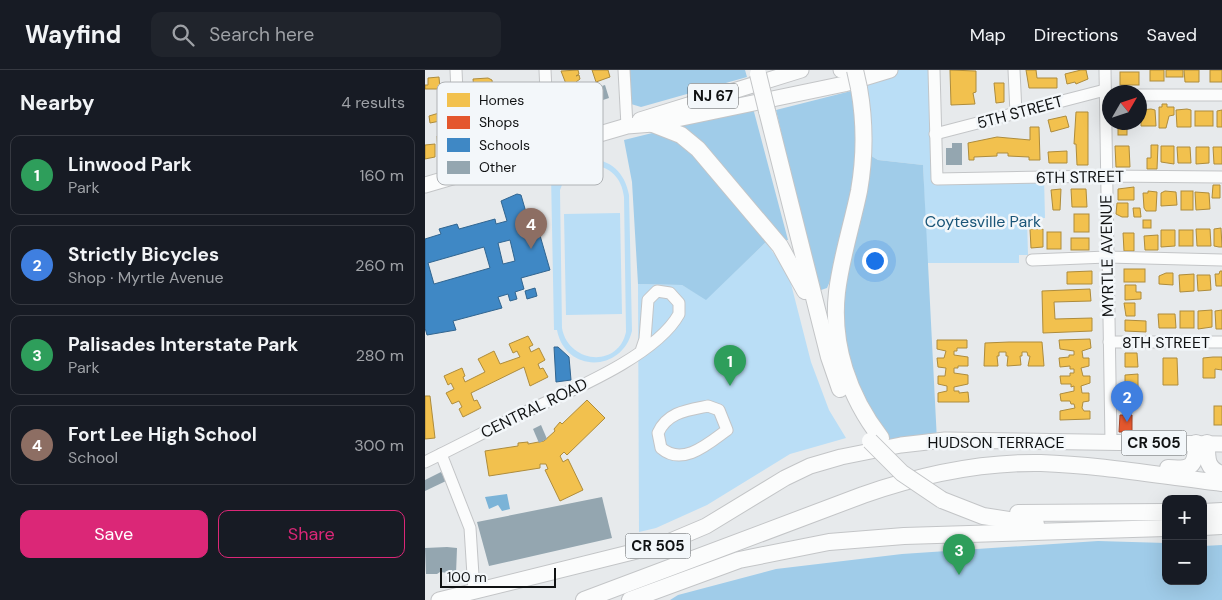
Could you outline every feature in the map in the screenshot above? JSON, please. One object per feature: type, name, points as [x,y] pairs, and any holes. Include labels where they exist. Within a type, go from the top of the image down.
[{"type":"highway","points":[[852,70],[859,88],[864,126],[862,166],[839,276],[836,320],[840,354],[851,388],[876,440]]},
{"type":"highway","points":[[758,72],[821,327],[842,393],[854,417],[876,440],[944,496],[983,516],[1019,523],[1162,527]]},
{"type":"highway","points":[[653,124],[681,135],[696,146],[780,246],[796,271],[821,327]]},
{"type":"highway","points":[[1112,470],[1186,468],[1195,461],[1209,443]]},
{"type":"highway","points":[[1209,443],[1208,464],[1213,470],[1222,474]]},
{"type":"highway","points":[[584,600],[857,497],[917,478],[978,467],[1028,463],[1112,470],[1222,483]]},
{"type":"highway","points":[[944,496],[985,507],[1022,513],[1162,512]]},
{"type":"highway","points":[[1207,512],[1222,511]]},
{"type":"highway","points":[[1207,527],[1222,526]]},
{"type":"highway","points":[[630,600],[739,560],[829,542],[889,536],[1162,527]]},
{"type":"main road","name":"NJ 67","points":[[603,133],[627,126],[649,115],[801,70]]},
{"type":"main road","name":"NJ 67","points":[[627,126],[653,124],[844,84],[891,70]]},
{"type":"main road","name":"HUDSON TERRACE","points":[[439,600],[661,545],[706,526],[794,473],[841,457],[909,444],[945,440],[1209,443]]},
{"type":"street","points":[[623,70],[627,126]]},
{"type":"street","points":[[934,70],[935,134]]},
{"type":"street","points":[[1014,70],[1016,113]]},
{"type":"street","name":"MYRTLE AVENUE","points":[[1105,70],[1106,85]]},
{"type":"street","name":"5TH STREET","points":[[935,134],[1016,113],[1102,94]]},
{"type":"street","points":[[1147,95],[1222,95]]},
{"type":"street","name":"MYRTLE AVENUE","points":[[1106,130],[1111,442]]},
{"type":"street","name":"6TH STREET","points":[[935,134],[937,179],[1105,176],[1222,177]]},
{"type":"street","points":[[1033,260],[1107,257],[1222,260]]},
{"type":"street","name":"CENTRAL ROAD","points":[[425,462],[612,370],[641,351],[665,331],[679,314],[679,303],[670,292],[657,292],[648,300],[645,309],[645,339],[641,351]]},
{"type":"street","name":"8TH STREET","points":[[1109,342],[1222,342]]},
{"type":"street","points":[[714,407],[719,410],[727,430],[699,450],[685,455],[673,454],[661,448],[658,433],[665,421],[681,412],[714,407]]},
{"type":"street","points":[[441,454],[471,532],[473,591]]},
{"type":"green space","name":"Coytesville Park","points":[[890,70],[934,70],[938,179],[1044,177],[1045,218],[1027,218],[1028,255],[1019,255],[1019,263],[927,263],[923,165],[878,160],[863,151],[859,88]]},
{"type":"green space","points":[[604,162],[616,169],[620,174],[629,195],[632,331],[626,345],[617,355],[606,360],[594,362],[582,360],[571,354],[562,344],[557,330],[554,330],[551,185],[562,185],[560,190],[562,328],[566,340],[573,349],[583,354],[593,357],[604,356],[613,352],[621,344],[626,332],[624,197],[621,184],[614,174],[603,168]]},
{"type":"green space","points":[[620,213],[622,314],[566,315],[564,214]]},
{"type":"green space","points":[[766,242],[789,276],[811,362],[829,410],[846,438],[790,454],[707,505],[656,528],[639,532],[638,284],[682,285],[706,299]]},
{"type":"shaded area","points":[[629,70],[745,70],[747,77],[641,107],[631,104]]},
{"type":"shaded area","points":[[851,91],[856,112],[858,136],[853,186],[830,281],[827,288],[821,290],[816,283],[776,110]]},
{"type":"shaded area","points":[[753,108],[788,240],[766,242],[706,300],[682,285],[638,284],[632,182],[624,140]]},
{"type":"shaded area","points":[[863,151],[878,160],[923,165],[937,441],[901,445],[881,438],[837,337]]},
{"type":"shaded area","points":[[507,494],[510,509],[502,511],[498,505],[489,509],[485,497]]},
{"type":"shaded area","points":[[1098,541],[1162,543],[1162,585],[1207,585],[1207,546],[1222,545],[1222,600],[670,600],[678,595],[776,569],[902,554]]},
{"type":"building: Homes","points":[[578,70],[579,74],[576,76],[579,75],[580,79],[576,82],[565,82],[561,71]]},
{"type":"building: Homes","points":[[592,70],[608,70],[610,77],[596,82]]},
{"type":"building: Homes","points":[[950,70],[976,71],[976,92],[973,93],[975,104],[951,105]]},
{"type":"building: Homes","points":[[1026,70],[1036,70],[1037,78],[1057,78],[1057,88],[1029,88]]},
{"type":"building: Homes","points":[[1086,70],[1088,79],[1076,84],[1075,82],[1067,84],[1065,74]]},
{"type":"building: Homes","points":[[1150,70],[1164,70],[1164,81],[1150,81]]},
{"type":"building: Homes","points":[[1166,70],[1183,70],[1183,77],[1166,77]]},
{"type":"building: Homes","points":[[1184,70],[1199,70],[1199,82],[1185,82]]},
{"type":"building: Homes","points":[[1210,70],[1222,70],[1222,82],[1210,82]]},
{"type":"building: Homes","points":[[1120,72],[1139,72],[1139,85],[1120,85]]},
{"type":"building: Homes","points":[[439,77],[437,89],[425,89],[425,85],[428,85],[428,78]]},
{"type":"building: Homes","points":[[488,78],[492,82],[473,82],[473,79]]},
{"type":"building: Homes","points":[[994,83],[1004,83],[1004,102],[996,103]]},
{"type":"building: Homes","points":[[1162,104],[1167,104],[1167,107],[1174,107],[1174,115],[1169,116],[1166,128],[1159,128],[1159,107],[1162,107]]},
{"type":"building: Homes","points":[[1147,109],[1155,110],[1156,126],[1147,126]]},
{"type":"building: Homes","points":[[1176,110],[1191,110],[1191,127],[1177,127]]},
{"type":"building: Homes","points":[[1222,110],[1222,127],[1217,127],[1217,111]]},
{"type":"building: Homes","points":[[1195,111],[1213,111],[1213,126],[1195,126]]},
{"type":"building: Homes","points":[[1076,112],[1088,112],[1088,165],[1077,165],[1076,144],[1074,144]]},
{"type":"building: Homes","points":[[437,114],[437,122],[430,123],[429,116]]},
{"type":"building: Homes","points":[[1066,116],[1069,127],[1051,132],[1048,120]]},
{"type":"building: Homes","points":[[1030,127],[1039,127],[1040,160],[1029,160],[1029,157],[1008,156],[1008,153],[997,153],[997,156],[974,157],[974,160],[969,160],[968,143],[997,137],[1030,140]]},
{"type":"building: Homes","points":[[1118,130],[1127,130],[1127,135],[1118,135]]},
{"type":"building: Homes","points":[[435,144],[435,157],[425,159],[425,145]]},
{"type":"building: Homes","points":[[1151,145],[1158,145],[1157,169],[1147,169],[1147,158],[1151,158]]},
{"type":"building: Homes","points":[[1115,146],[1129,146],[1130,167],[1116,167]]},
{"type":"building: Homes","points":[[1161,146],[1174,146],[1174,164],[1161,162]]},
{"type":"building: Homes","points":[[1177,147],[1190,147],[1191,163],[1178,163]]},
{"type":"building: Homes","points":[[1196,147],[1209,147],[1209,163],[1196,164]]},
{"type":"building: Homes","points":[[1213,147],[1222,147],[1222,164],[1214,164]]},
{"type":"building: Homes","points":[[1067,151],[1067,163],[1049,163],[1048,152]]},
{"type":"building: Homes","points":[[1213,185],[1220,185],[1220,198],[1212,198]]},
{"type":"building: Homes","points":[[1134,187],[1134,200],[1118,200],[1118,189]]},
{"type":"building: Homes","points":[[1061,189],[1060,210],[1053,210],[1051,190]]},
{"type":"building: Homes","points":[[1071,189],[1086,189],[1087,207],[1072,207]]},
{"type":"building: Homes","points":[[1148,191],[1157,192],[1156,211],[1146,211],[1144,208],[1143,193],[1148,193]]},
{"type":"building: Homes","points":[[1165,191],[1176,192],[1177,205],[1161,206],[1161,193]]},
{"type":"building: Homes","points":[[1181,191],[1193,191],[1193,210],[1181,210]]},
{"type":"building: Homes","points":[[1195,192],[1209,193],[1210,209],[1196,210]]},
{"type":"building: Homes","points":[[1117,203],[1128,203],[1128,217],[1116,214]]},
{"type":"building: Homes","points":[[1133,208],[1140,208],[1141,217],[1134,217]]},
{"type":"building: Homes","points":[[1074,214],[1089,214],[1089,232],[1074,232]]},
{"type":"building: Homes","points":[[1143,220],[1151,220],[1151,228],[1143,228]]},
{"type":"building: Homes","points":[[1221,228],[1222,247],[1214,246],[1214,229]]},
{"type":"building: Homes","points":[[1030,229],[1043,229],[1043,247],[1031,248]]},
{"type":"building: Homes","points":[[1196,229],[1210,229],[1211,246],[1197,246]]},
{"type":"building: Homes","points":[[1161,230],[1175,230],[1175,246],[1161,247]]},
{"type":"building: Homes","points":[[1179,230],[1193,230],[1193,246],[1179,246]]},
{"type":"building: Homes","points":[[1047,232],[1061,232],[1061,249],[1047,249]]},
{"type":"building: Homes","points":[[1123,233],[1134,233],[1134,251],[1124,251]]},
{"type":"building: Homes","points":[[1158,235],[1158,250],[1145,250],[1144,236]]},
{"type":"building: Homes","points":[[1071,238],[1089,238],[1089,250],[1071,250]]},
{"type":"building: Homes","points":[[1124,269],[1145,269],[1145,282],[1124,282]]},
{"type":"building: Homes","points":[[1092,271],[1092,284],[1067,284],[1067,272]]},
{"type":"building: Homes","points":[[1222,271],[1222,286],[1216,286],[1215,274],[1219,274]]},
{"type":"building: Homes","points":[[1173,273],[1173,285],[1159,284],[1159,276]]},
{"type":"building: Homes","points":[[1194,274],[1194,291],[1180,292],[1179,275]]},
{"type":"building: Homes","points":[[1197,275],[1210,275],[1211,290],[1198,291]]},
{"type":"building: Homes","points":[[1125,285],[1136,285],[1136,292],[1141,292],[1141,299],[1125,300]]},
{"type":"building: Homes","points":[[1090,289],[1091,301],[1054,302],[1055,319],[1092,318],[1092,331],[1043,333],[1042,291]]},
{"type":"building: Homes","points":[[1124,303],[1135,303],[1135,316],[1126,316]]},
{"type":"building: Homes","points":[[1212,310],[1212,327],[1198,329],[1198,311]]},
{"type":"building: Homes","points":[[1222,310],[1222,329],[1216,329],[1215,311]]},
{"type":"building: Homes","points":[[1180,311],[1194,311],[1194,328],[1180,328]]},
{"type":"building: Homes","points":[[1158,314],[1175,314],[1176,328],[1159,328]]},
{"type":"building: Homes","points":[[1125,320],[1146,321],[1146,332],[1125,331]]},
{"type":"building: Homes","points":[[528,336],[533,345],[529,347],[531,352],[539,348],[545,360],[538,364],[540,369],[543,368],[548,377],[530,386],[524,367],[471,393],[474,401],[477,400],[481,408],[463,417],[459,409],[462,407],[459,401],[452,404],[446,393],[454,389],[451,383],[448,385],[444,376],[462,368],[465,382],[485,372],[478,359],[494,351],[500,364],[520,357],[517,351],[513,353],[509,344]]},
{"type":"building: Homes","points":[[1090,339],[1091,348],[1082,351],[1083,358],[1089,358],[1089,366],[1081,368],[1083,376],[1090,376],[1090,383],[1081,386],[1082,393],[1089,393],[1089,401],[1083,402],[1082,408],[1084,411],[1090,411],[1090,419],[1060,420],[1060,411],[1075,408],[1074,404],[1071,404],[1070,401],[1061,401],[1060,394],[1074,391],[1074,386],[1071,387],[1071,384],[1061,384],[1060,376],[1070,376],[1070,373],[1074,373],[1074,369],[1070,369],[1070,366],[1060,367],[1059,358],[1074,355],[1074,351],[1060,349],[1059,340]]},
{"type":"building: Homes","points":[[937,340],[967,340],[967,348],[957,348],[957,351],[954,351],[954,355],[968,357],[968,366],[954,368],[954,373],[968,375],[968,384],[954,387],[954,391],[959,391],[959,393],[968,392],[969,402],[938,402],[938,393],[947,391],[947,386],[938,384],[938,376],[945,376],[946,368],[938,367],[937,358],[944,358],[946,351],[937,349]]},
{"type":"building: Homes","points":[[1042,342],[1044,366],[1028,366],[1030,356],[1028,356],[1027,352],[1022,352],[1022,356],[1020,356],[1021,365],[1007,366],[1008,356],[1006,356],[1006,352],[999,352],[999,356],[997,356],[998,366],[984,366],[985,343]]},
{"type":"building: Homes","points":[[1125,353],[1137,353],[1138,367],[1125,367]]},
{"type":"building: Homes","points":[[1222,357],[1222,370],[1215,369],[1215,378],[1203,378],[1203,358]]},
{"type":"building: Homes","points":[[1163,358],[1177,358],[1178,385],[1163,385]]},
{"type":"building: Homes","points":[[1138,374],[1138,389],[1125,389],[1125,375]]},
{"type":"building: Homes","points":[[425,396],[430,396],[435,438],[425,439]]},
{"type":"building: Homes","points":[[587,400],[605,418],[567,455],[564,452],[560,456],[563,462],[568,459],[583,490],[560,501],[545,470],[548,469],[546,464],[540,464],[540,468],[489,476],[485,451],[518,446],[518,443],[528,442],[528,444],[544,441],[555,431],[554,429],[560,422],[562,424]]},
{"type":"building: Homes","points":[[1214,406],[1222,406],[1222,425],[1214,425]]},
{"type":"building: Shops","points":[[1120,415],[1132,415],[1132,432],[1119,432]]},
{"type":"building: Schools","points":[[517,194],[521,195],[530,226],[537,225],[550,270],[521,278],[524,289],[515,292],[517,299],[510,301],[508,294],[498,297],[502,308],[453,321],[456,330],[427,335],[425,328],[425,239],[441,234],[439,229],[457,224],[459,229],[495,219],[496,224],[507,221],[501,201]],"holes":[[[510,240],[515,261],[503,264],[498,243]],[[484,247],[490,268],[434,284],[428,263]]]},
{"type":"building: Schools","points":[[535,288],[537,296],[527,299],[525,291]]},
{"type":"building: Schools","points":[[554,347],[558,347],[569,357],[571,380],[556,382]]},
{"type":"building: Other","points":[[605,85],[609,98],[603,100],[603,86]]},
{"type":"building: Other","points":[[952,143],[962,143],[962,165],[946,165],[946,148],[952,148]]},
{"type":"building: Other","points":[[541,425],[547,439],[539,443],[533,429]]},
{"type":"building: Other","points":[[441,472],[446,481],[425,491],[425,480]]},
{"type":"building: Other","points":[[602,497],[612,538],[489,566],[477,522]]},
{"type":"building: Other","points":[[425,548],[457,548],[456,574],[440,572],[437,574],[426,574]]},
{"type":"place","name":"Fort Lee High School","points":[[531,249]]},
{"type":"place","name":"Linwood Park","points":[[730,386]]},
{"type":"place","name":"Strictly Bicycles","points":[[1127,422]]},
{"type":"place","name":"Palisades Interstate Park","points":[[959,575]]}]
